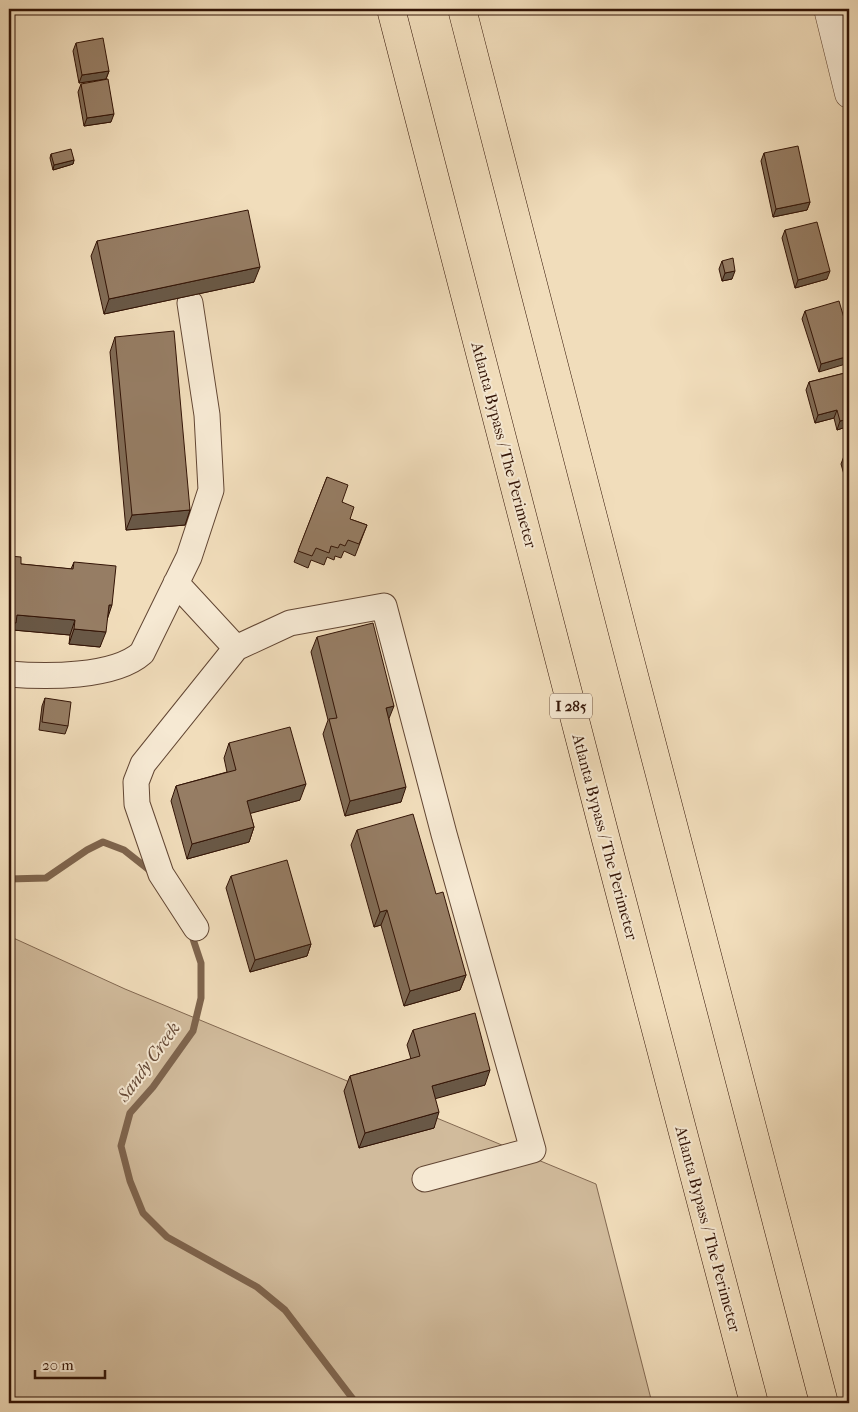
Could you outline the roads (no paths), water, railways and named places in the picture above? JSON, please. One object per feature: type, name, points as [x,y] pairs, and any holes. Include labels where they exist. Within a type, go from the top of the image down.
[{"type":"highway","name":"Atlanta Bypass / The Perimeter","points":[[391,9],[596,803],[754,1403]]},
{"type":"highway","points":[[462,9],[824,1403]]},
{"type":"street","points":[[828,9],[849,94]]},
{"type":"street","points":[[9,674],[23,676],[95,673],[136,659],[142,653],[189,557],[211,490],[207,415],[190,303]]},
{"type":"street","points":[[176,583],[236,648]]},
{"type":"street","points":[[196,928],[161,874],[137,804],[136,782],[143,764],[236,648],[290,622],[384,606],[444,834],[533,1150],[425,1179]]},
{"type":"waterway","name":"Sandy Creek","points":[[9,879],[46,878],[87,850],[103,842],[124,850],[153,873]]},
{"type":"waterway","name":"Sandy Creek","points":[[191,933],[201,963],[201,998],[193,1031],[153,1087],[130,1113],[121,1146],[130,1181],[143,1213],[167,1237],[257,1287],[285,1310],[356,1403]]}]
